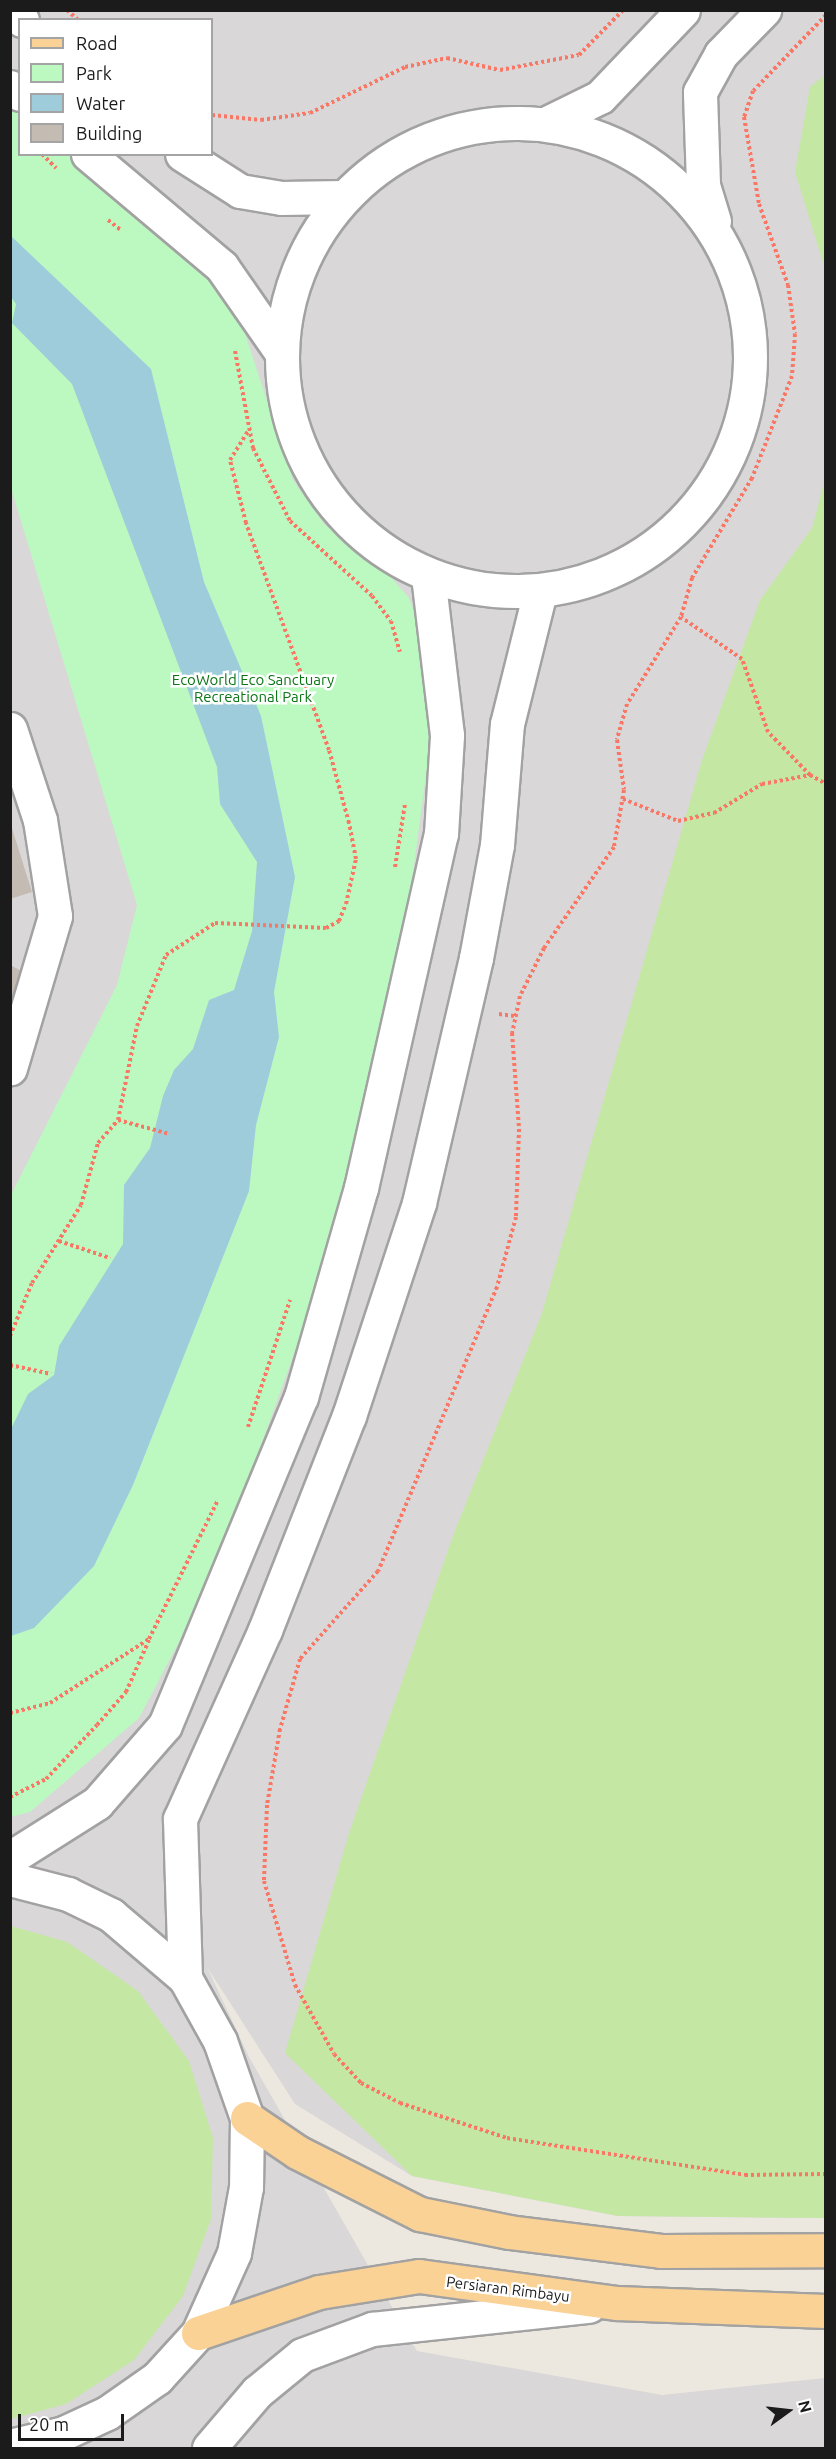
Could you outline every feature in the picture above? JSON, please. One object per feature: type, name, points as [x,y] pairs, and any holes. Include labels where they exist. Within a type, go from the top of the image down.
[{"type":"main road","points":[[248,2118],[307,2158],[420,2214],[509,2232],[661,2252],[825,2250]]},
{"type":"main road","name":"Persiaran Rimbayu","points":[[198,2333],[320,2292],[419,2276],[617,2303],[825,2311]]},
{"type":"street","points":[[547,123],[600,97],[683,10]]},
{"type":"street","points":[[721,243],[689,198],[648,162],[600,137],[547,123],[490,122],[436,135],[386,160],[343,197],[302,264],[289,296],[281,352],[290,422],[320,487],[367,540],[428,576],[483,591],[540,592],[585,583],[628,565],[690,514],[724,467],[741,424],[750,378],[740,286],[721,243],[703,184],[700,92],[721,54],[764,10]]},
{"type":"street","points":[[90,156],[222,267],[281,352]]},
{"type":"street","points":[[185,156],[240,190],[281,198],[343,197]]},
{"type":"street","points":[[10,1858],[97,1803],[165,1725],[301,1397],[361,1188],[441,834],[447,735],[428,576]]},
{"type":"street","points":[[185,1978],[180,1819],[265,1630],[349,1416],[418,1203],[476,958],[497,845],[507,724],[540,592]]},
{"type":"street","points":[[10,729],[40,820],[54,916],[10,1068]]},
{"type":"street","points":[[10,1879],[68,1894],[111,1915],[185,1978],[220,2042],[248,2118],[246,2187],[234,2253],[198,2333],[157,2378],[107,2413],[64,2433],[10,2446]]},
{"type":"street","points":[[209,2448],[257,2392],[302,2355],[372,2329],[617,2303]]},
{"type":"street","points":[[90,2448],[107,2413]]},
{"type":"path","points":[[213,115],[261,120],[310,113],[405,67],[447,58],[500,70],[579,55],[623,10]]},
{"type":"path","points":[[825,15],[753,91],[744,117],[759,204],[788,285],[795,334],[792,376],[752,478],[692,578],[681,617],[627,704],[617,740],[623,799],[615,847],[544,948],[517,1006],[512,1033],[519,1129],[516,1217],[497,1287],[378,1571],[300,1659],[274,1762],[264,1881],[295,1984],[333,2054],[361,2083],[381,2093],[507,2138],[628,2161],[745,2175],[825,2174]]},
{"type":"path","points":[[44,156],[66,178]]},
{"type":"path","points":[[105,217],[132,239]]},
{"type":"path","points":[[232,345],[248,431],[290,520],[372,596],[391,621],[404,664]]},
{"type":"path","points":[[10,1336],[20,1306],[81,1205],[98,1143],[118,1120],[137,1026],[166,955],[189,936],[230,920],[302,929],[326,928],[339,921],[356,859],[329,750],[243,513],[230,460],[248,431]]},
{"type":"path","points":[[681,617],[742,659],[768,732],[810,775],[825,784]]},
{"type":"path","points":[[623,799],[678,821],[714,813],[762,784],[810,775]]},
{"type":"path","points":[[393,880],[406,800]]},
{"type":"path","points":[[118,1120],[170,1134]]},
{"type":"path","points":[[59,1241],[110,1258]]},
{"type":"path","points":[[245,1435],[293,1291]]},
{"type":"path","points":[[10,1365],[51,1374]]},
{"type":"path","points":[[10,1797],[46,1779],[126,1692],[149,1639],[222,1490]]},
{"type":"path","points":[[10,1713],[50,1703],[149,1639]]},
{"type":"shaded area","points":[[11,11],[825,11],[825,2218],[618,2216],[412,2176],[295,2104],[207,1967],[249,2057],[417,2351],[662,2395],[825,2378],[825,2448],[11,2448]]},
{"type":"green space","points":[[825,75],[825,269],[795,172],[810,87]]},
{"type":"green space","name":"EcoWorld Eco Sanctuary Recreational Park","points":[[11,102],[18,108],[18,156],[72,156],[201,263],[236,306],[293,480],[325,525],[377,561],[409,598],[425,641],[431,737],[406,926],[332,1249],[249,1478],[181,1638],[139,1718],[30,1812],[11,1817],[11,1195],[117,985],[137,905],[11,488]]},
{"type":"green space","points":[[825,479],[825,2218],[618,2216],[412,2176],[285,2053],[349,1833],[454,1533],[542,1313],[702,760],[760,600],[812,528]]},
{"type":"green space","points":[[11,1926],[67,1942],[138,1991],[189,2061],[213,2138],[211,2219],[183,2296],[134,2360],[66,2404],[11,2419]]},
{"type":"water","points":[[10,235],[151,369],[204,582],[261,716],[295,877],[274,992],[279,1037],[256,1125],[249,1191],[133,1485],[94,1566],[34,1628],[11,1636],[11,1429],[28,1394],[54,1375],[59,1346],[123,1244],[124,1185],[150,1148],[163,1096],[174,1070],[193,1049],[209,1000],[234,990],[252,931],[257,862],[220,804],[217,767],[72,384],[12,323],[16,304],[11,297]]},
{"type":"building","points":[[10,822],[32,892],[10,899]]},
{"type":"building","points":[[10,965],[35,978],[10,1025]]}]
